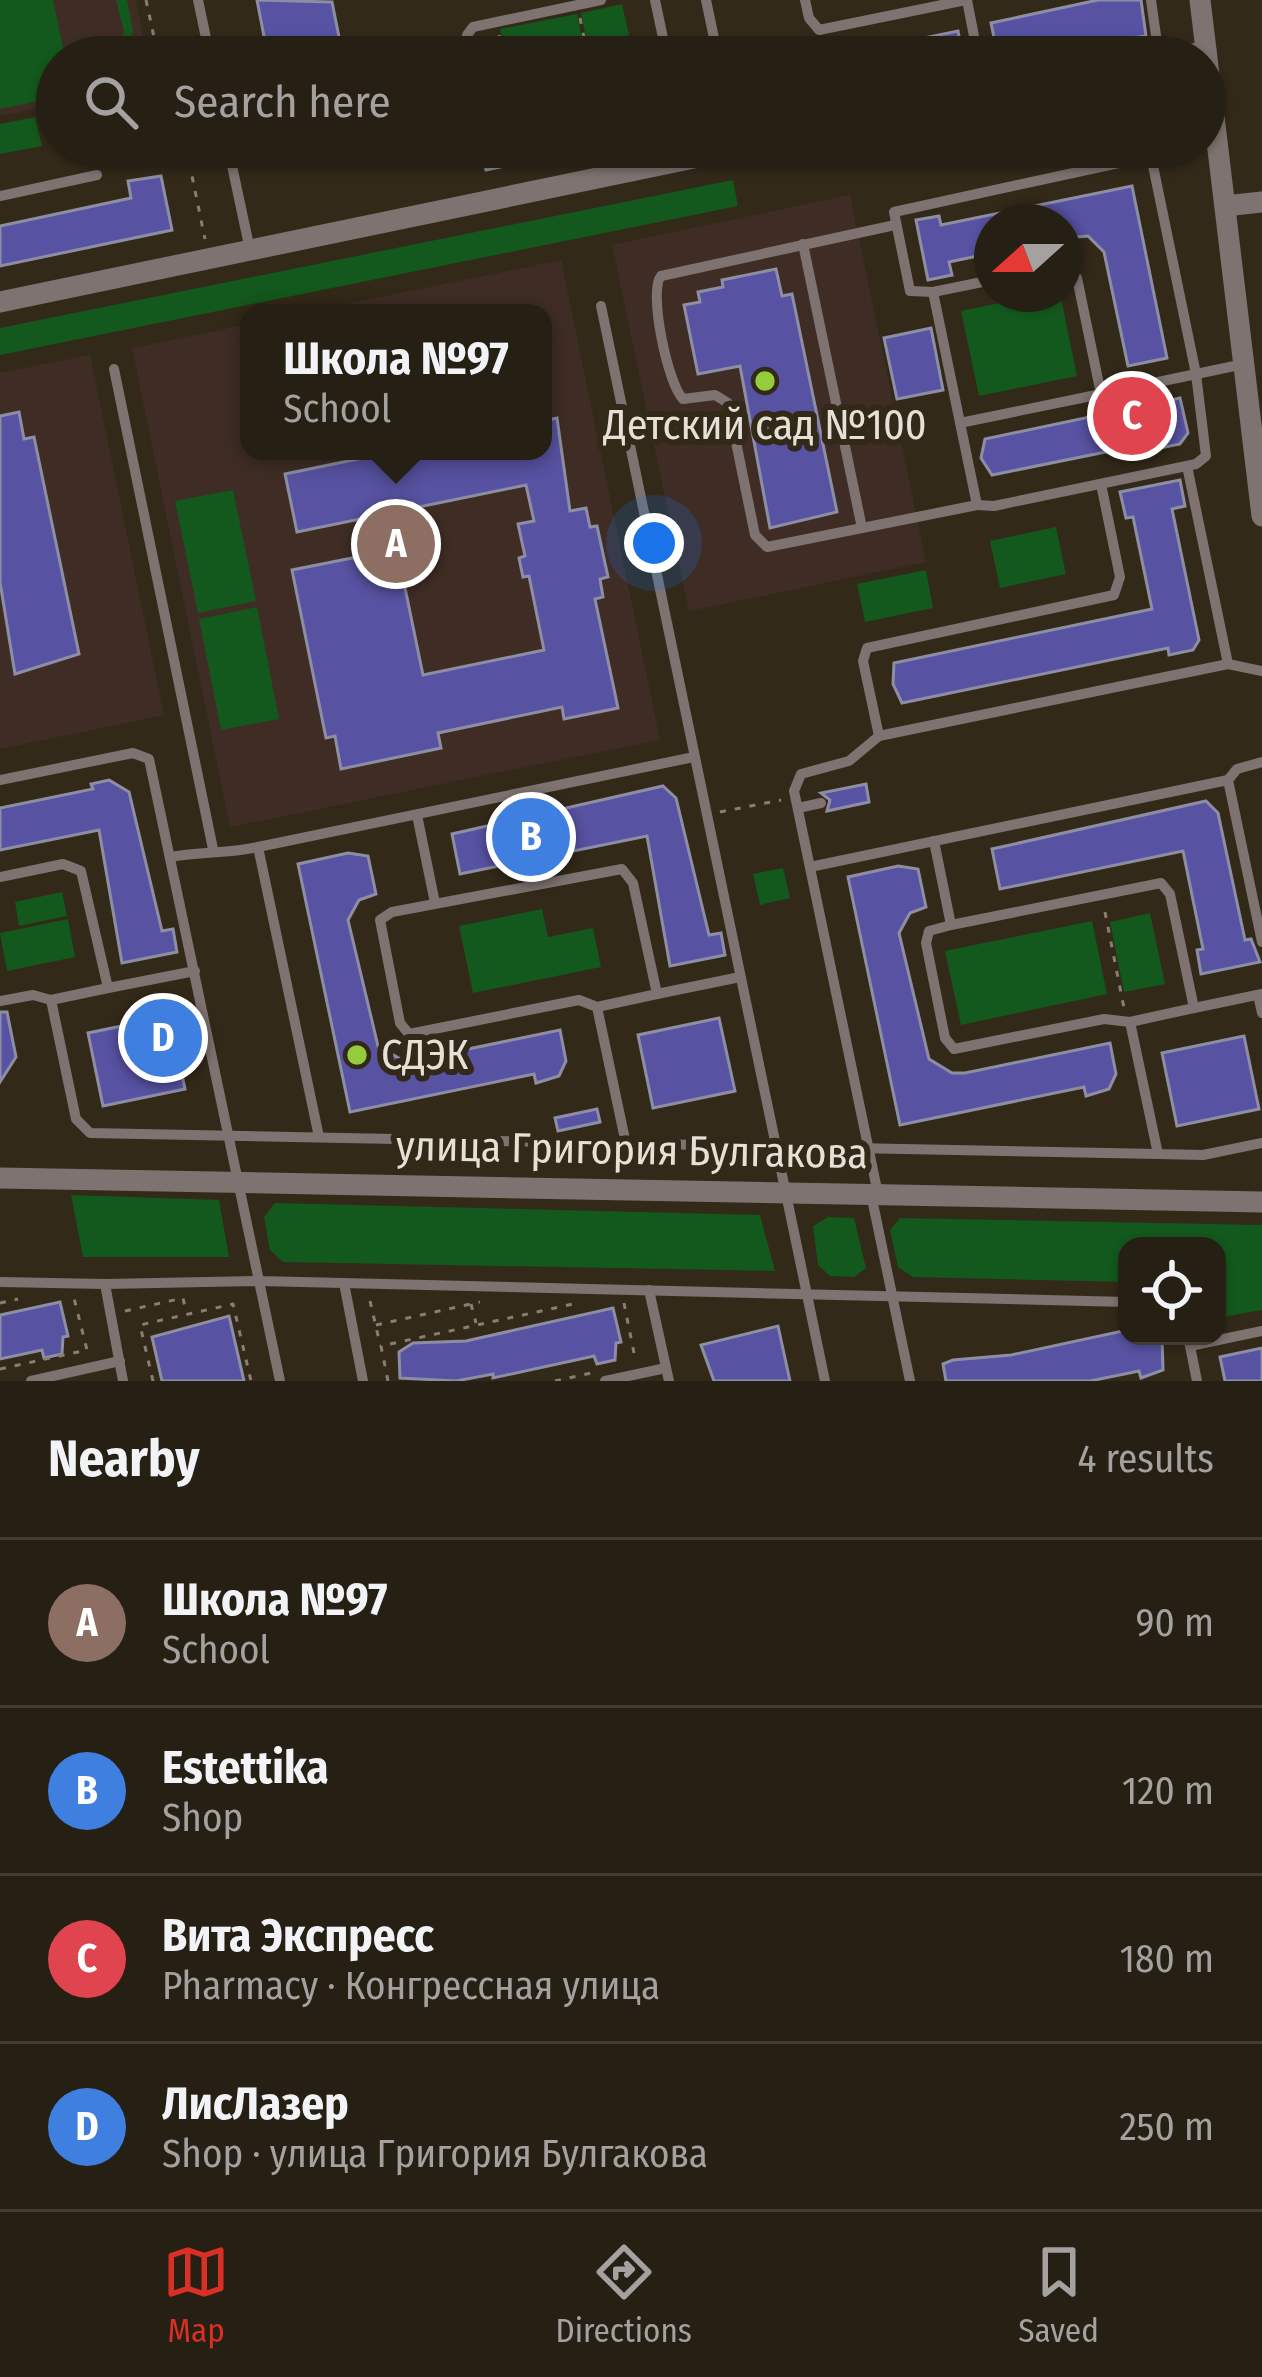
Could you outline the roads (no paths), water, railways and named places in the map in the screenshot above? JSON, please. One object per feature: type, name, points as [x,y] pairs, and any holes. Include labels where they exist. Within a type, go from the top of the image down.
[{"type":"street","points":[[1200,0],[1204,36]]},
{"type":"street","points":[[0,302],[619,168]]},
{"type":"street","points":[[1217,168],[1262,516]]},
{"type":"street","points":[[1225,206],[1262,202]]},
{"type":"street","name":"улица Григория Булгакова","points":[[0,1178],[1262,1202]]},
{"type":"lane","points":[[198,0],[205,36]]},
{"type":"lane","points":[[469,36],[468,29],[601,0]]},
{"type":"lane","points":[[656,0],[661,36]]},
{"type":"lane","points":[[706,0],[714,36]]},
{"type":"lane","points":[[805,0],[819,30],[966,0],[974,36]]},
{"type":"lane","points":[[1150,0],[1156,36]]},
{"type":"lane","points":[[232,168],[250,250]]},
{"type":"lane","points":[[974,284],[933,292],[910,291],[894,212],[1097,168]]},
{"type":"lane","points":[[895,225],[670,272],[655,283],[673,386],[683,399],[715,394],[728,403],[760,544],[774,547],[977,505],[994,506],[1187,466],[1206,456],[1196,374],[1153,168]]},
{"type":"lane","points":[[0,196],[98,175]]},
{"type":"lane","points":[[924,203],[928,218]]},
{"type":"lane","points":[[803,244],[862,528]]},
{"type":"lane","points":[[933,292],[977,505]]},
{"type":"lane","points":[[1082,302],[1101,394]]},
{"type":"lane","points":[[601,306],[728,943],[740,977],[825,1381]]},
{"type":"lane","points":[[960,423],[1244,364]]},
{"type":"lane","points":[[114,369],[213,849]]},
{"type":"lane","points":[[1187,466],[1188,492],[1228,664]]},
{"type":"lane","points":[[879,736],[863,661],[867,649],[1114,595],[1120,577],[1101,484]]},
{"type":"lane","points":[[910,1381],[869,1148],[794,782],[801,775],[849,761],[879,736],[1228,664],[1262,671]]},
{"type":"lane","points":[[0,780],[142,754],[152,769],[171,857],[181,939],[194,971],[280,1381]]},
{"type":"lane","points":[[171,857],[213,849],[258,848],[694,757]]},
{"type":"lane","points":[[810,867],[1228,780],[1237,769],[1262,763]]},
{"type":"lane","points":[[1228,780],[1260,947]]},
{"type":"lane","points":[[797,802],[821,803]]},
{"type":"lane","points":[[417,814],[435,903]]},
{"type":"lane","points":[[934,841],[951,925]]},
{"type":"lane","points":[[258,848],[319,1138]]},
{"type":"lane","points":[[0,877],[63,863],[81,871],[108,988]]},
{"type":"lane","points":[[657,994],[633,883],[622,868],[392,912],[380,920],[400,1023],[409,1034],[579,1000],[597,1006],[657,994],[740,977]]},
{"type":"lane","points":[[1194,1009],[1167,888],[1155,883],[929,931],[926,943],[945,1038],[954,1049],[1104,1019],[1129,1022],[1194,1009],[1260,995],[1262,1013]]},
{"type":"lane","points":[[0,1001],[33,994],[51,1000],[194,971]]},
{"type":"lane","points":[[51,1000],[81,1130],[1203,1155],[1262,1143]]},
{"type":"lane","points":[[597,1006],[626,1144]]},
{"type":"lane","points":[[1129,1022],[1158,1154]]},
{"type":"lane","points":[[0,1282],[260,1281],[1118,1302]]},
{"type":"lane","points":[[344,1283],[363,1381]]},
{"type":"lane","points":[[105,1284],[123,1381]]},
{"type":"lane","points":[[600,1377],[668,1375],[649,1290]]},
{"type":"lane","points":[[1226,1336],[1262,1331]]},
{"type":"lane","points":[[1190,1345],[1197,1381]]},
{"type":"lane","points":[[31,1381],[120,1361]]},
{"type":"place","name":"Детский сад №100","points":[[765,381]]},
{"type":"place","name":"Вита Экспресс","points":[[1132,416]]},
{"type":"place","name":"Школа №97","points":[[396,544]]},
{"type":"place","name":"Estettika","points":[[531,837]]},
{"type":"place","name":"ЛисЛазер","points":[[163,1038]]},
{"type":"place","name":"СДЭК","points":[[357,1055]]}]
